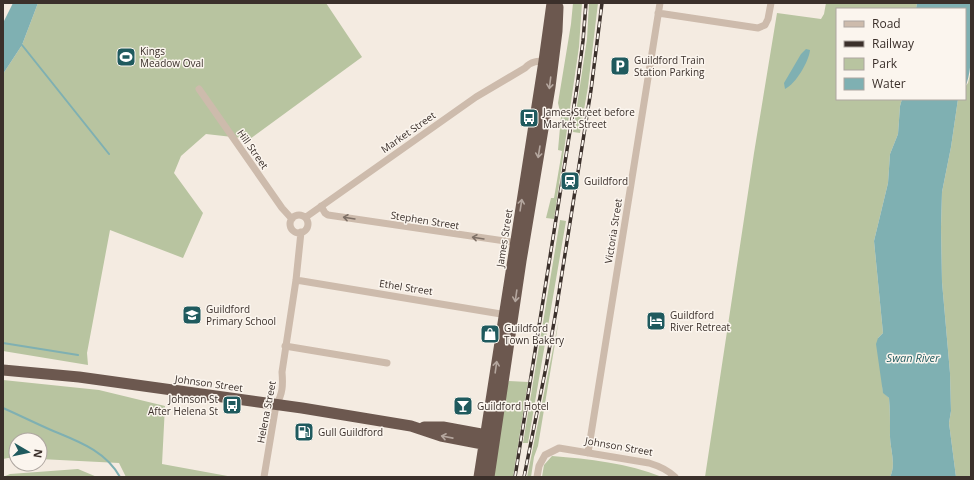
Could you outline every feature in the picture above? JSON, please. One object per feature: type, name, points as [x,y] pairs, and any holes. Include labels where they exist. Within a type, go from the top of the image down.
[{"type":"highway","name":"James Street","points":[[508,315],[525,233],[548,100],[548,64],[552,3]]},
{"type":"highway","name":"James Street","points":[[489,477],[490,440],[508,315],[515,243],[532,138],[548,64],[557,31],[558,3]]},
{"type":"highway","points":[[532,138],[540,105],[543,101],[548,100]]},
{"type":"highway","name":"Johnson Street","points":[[3,370],[79,377],[411,426],[443,427],[490,440]]},
{"type":"highway","name":"James Street","points":[[479,477],[490,440]]},
{"type":"street","points":[[660,3],[658,13],[758,28],[765,26],[768,19],[770,3]]},
{"type":"street","name":"Victoria Street","points":[[588,453],[658,13]]},
{"type":"street","name":"Market Street","points":[[306,218],[476,96],[525,68],[548,64]]},
{"type":"street","name":"Hill Street","points":[[199,89],[282,208],[292,219]]},
{"type":"street","name":"Stephen Street","points":[[321,206],[328,215],[515,243]]},
{"type":"street","points":[[297,215],[306,218],[308,224],[307,228],[301,232],[295,231],[291,226],[292,219],[297,215]]},
{"type":"street","name":"Helena Street","points":[[264,477],[276,405],[281,397],[283,384],[282,372],[296,280],[301,232]]},
{"type":"street","points":[[515,243],[520,242],[525,233]]},
{"type":"street","name":"Ethel Street","points":[[296,280],[508,315]]},
{"type":"street","points":[[286,346],[387,363]]},
{"type":"street","name":"Johnson Street","points":[[537,477],[545,456],[559,448],[649,463],[660,466],[675,477]]},
{"type":"green space","points":[[38,3],[326,3],[362,57],[250,139],[206,134],[181,156],[174,173],[203,213],[183,258],[110,230],[87,353],[88,365],[3,351],[3,74],[22,45]]},
{"type":"green space","points":[[573,3],[582,3],[579,47],[554,219],[546,218],[551,198],[554,198],[562,151],[558,150],[561,116],[558,103]]},
{"type":"green space","points":[[589,3],[598,3],[588,87],[580,133],[573,132],[587,39]]},
{"type":"green space","points":[[826,3],[917,3],[916,8],[836,8],[836,100],[902,100],[898,134],[890,154],[888,183],[874,241],[883,333],[878,338],[883,392],[889,398],[890,438],[893,461],[892,472],[890,477],[705,477],[754,153],[777,13],[821,19],[824,14]]},
{"type":"green space","points":[[971,70],[971,477],[956,477],[949,423],[951,411],[950,373],[942,282],[942,192],[951,147],[958,100],[966,100],[966,86]]},
{"type":"green space","points":[[560,220],[566,221],[528,443],[523,443]]},
{"type":"green space","points":[[559,319],[538,446],[534,457],[531,477],[527,477]]},
{"type":"green space","points":[[3,380],[99,390],[165,406],[162,464],[233,477],[126,477],[119,463],[48,459],[48,432],[8,432],[8,458],[3,459]]},
{"type":"green space","points":[[509,381],[528,382],[513,477],[492,477],[507,385]]},
{"type":"green space","points":[[552,456],[594,460],[622,465],[662,477],[542,477],[544,465]]},
{"type":"green space","points":[[78,469],[97,477],[3,477],[10,474]]},
{"type":"water","points":[[13,3],[38,3],[22,45],[3,74],[3,28],[4,21]]},
{"type":"water","points":[[917,3],[971,3],[971,59],[966,85],[966,8],[916,8]]},
{"type":"water","points":[[806,49],[810,50],[805,66],[793,82],[785,89],[784,83],[801,54]]},
{"type":"water","name":"Swan River","points":[[902,100],[958,100],[951,147],[942,192],[941,227],[942,282],[950,373],[951,411],[949,423],[956,477],[890,477],[893,461],[890,438],[889,398],[883,393],[876,344],[878,338],[883,333],[874,241],[888,183],[890,154],[898,134]]},
{"type":"waterway","points":[[22,45],[109,154]]},
{"type":"waterway","points":[[3,343],[78,355]]},
{"type":"waterway","points":[[3,408],[90,448],[107,460],[120,477]]},
{"type":"railway","points":[[515,477],[577,87],[586,3]]},
{"type":"railway","points":[[524,477],[556,311],[591,90],[602,3]]},
{"type":"place","name":"Kings Meadow Oval","points":[[126,57]]},
{"type":"place","name":"Guildford Train Station Parking","points":[[620,66]]},
{"type":"place","name":"James Street before Market Street","points":[[529,118]]},
{"type":"place","name":"Guildford","points":[[570,181]]},
{"type":"place","name":"Guildford Primary School","points":[[192,315]]},
{"type":"place","name":"Guildford River Retreat","points":[[656,321]]},
{"type":"place","name":"Guildford Town Bakery","points":[[490,334]]},
{"type":"place","name":"Johnson St After Helena St","points":[[232,405]]},
{"type":"place","name":"Guildford Hotel","points":[[463,406]]},
{"type":"place","name":"Gull Guildford","points":[[304,432]]}]
